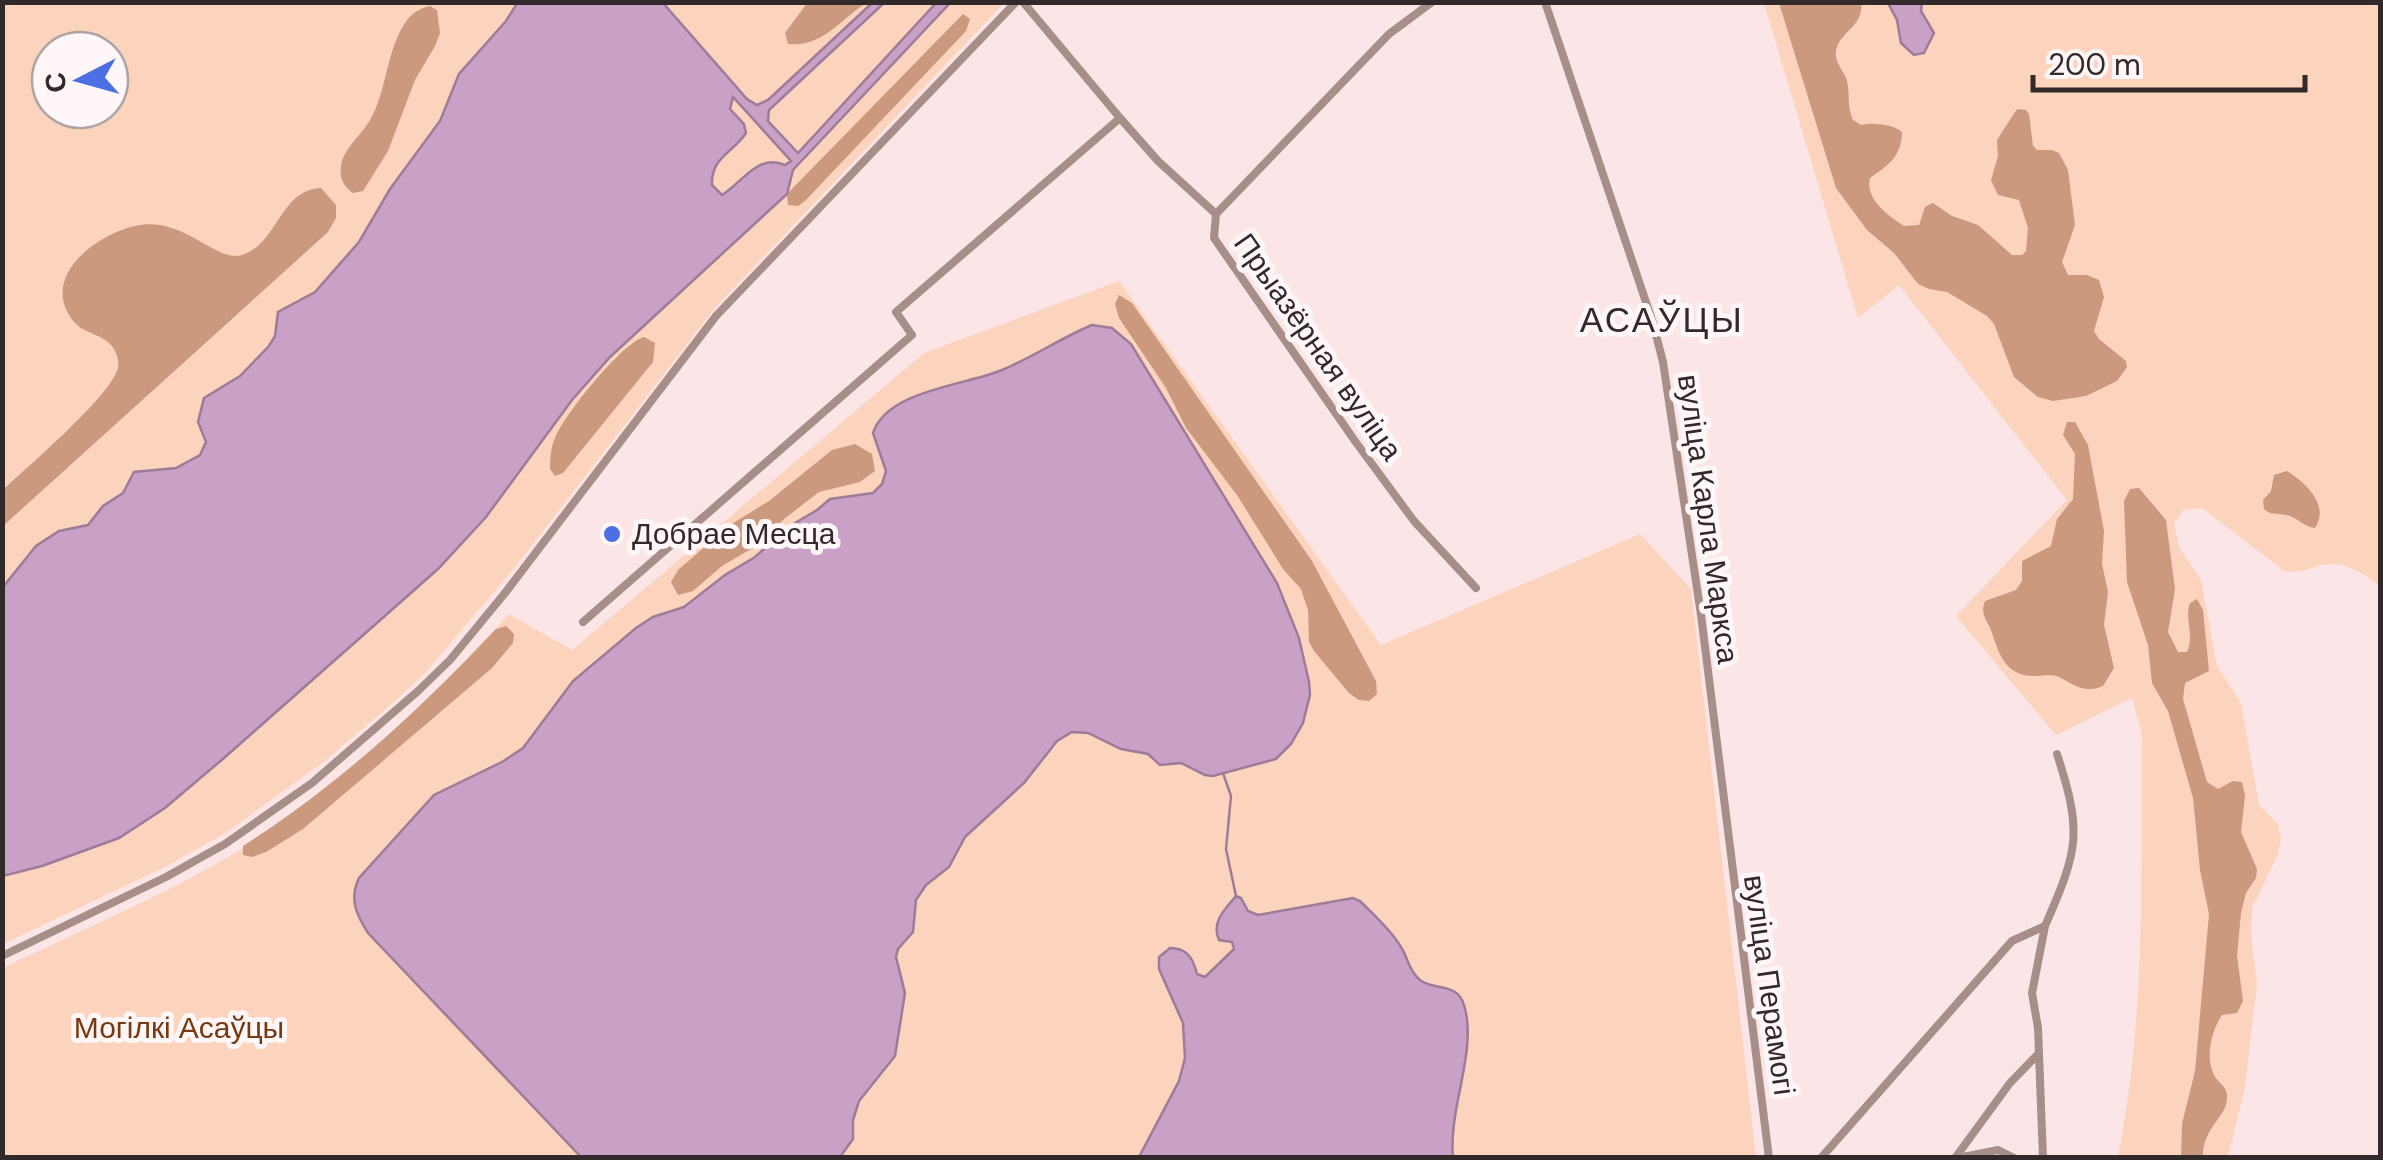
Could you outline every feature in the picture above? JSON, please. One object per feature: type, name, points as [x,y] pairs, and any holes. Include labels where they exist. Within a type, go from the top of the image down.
[{"type":"street","name":"Прыазёрная вуліца","points":[[1020,2],[1158,160],[1216,214],[1214,238],[1354,441],[1414,521],[1476,588]]},
{"type":"street","points":[[2,956],[166,877],[225,844],[312,783],[394,713],[450,660],[505,593],[716,316],[1020,2]]},
{"type":"street","points":[[1216,214],[1389,34],[1432,2]]},
{"type":"street","name":"вуліца Карла Маркса","points":[[1545,2],[1663,362],[1701,616],[1724,819]]},
{"type":"street","points":[[583,622],[912,335],[896,312],[1120,118]]},
{"type":"street","points":[[2043,1158],[2032,994],[2045,926],[2074,852],[2071,797],[2057,754]]},
{"type":"street","name":"вуліца Перамогі","points":[[1724,819],[1769,1158]]},
{"type":"street","points":[[1821,1158],[2012,941],[2045,926]]},
{"type":"street","points":[[1957,1158],[2010,1083],[2038,1054]]},
{"type":"street","points":[[1957,1158],[1998,1150],[2014,1158]]},
{"type":"green space","points":[[3,3],[1004,3],[714,309],[516,566],[427,671],[326,760],[227,832],[167,866],[3,944]]},
{"type":"green space","points":[[1764,3],[2380,3],[2380,586],[2335,564],[2284,571],[2202,508],[2183,510],[2174,524],[2179,547],[2201,580],[2217,666],[2241,703],[2259,805],[2278,824],[2281,839],[2278,854],[2252,908],[2257,985],[2245,1087],[2228,1157],[2118,1157],[2133,1052],[2140,947],[2142,735],[2132,698],[2056,735],[1956,616],[2067,500],[1899,285],[1858,318]]},
{"type":"green space","name":"Могілкі Асаўцы","points":[[1119,281],[1381,645],[1640,534],[1691,589],[1756,1157],[3,1158],[3,968],[188,879],[255,840],[371,751],[509,614],[572,650],[924,353]]},
{"type":"shaded area","points":[[518,2],[663,3],[747,99],[757,105],[768,100],[872,3],[884,3],[769,110],[768,121],[798,153],[936,3],[950,3],[793,170],[787,194],[610,357],[572,400],[486,517],[438,569],[165,808],[119,838],[3,876],[3,587],[36,546],[59,531],[88,525],[103,506],[123,493],[134,472],[176,468],[200,455],[206,442],[198,422],[204,398],[240,376],[275,336],[278,312],[315,292],[359,242],[390,189],[440,121],[459,74]],"holes":[[[733,97],[791,161],[785,165],[775,162],[759,166],[722,195],[712,185],[715,168],[746,133],[744,124],[730,109]]]},
{"type":"shaded area","points":[[808,2],[866,3],[821,37],[788,44],[785,33]]},
{"type":"shaded area","points":[[1779,3],[1861,3],[1859,18],[1838,44],[1836,59],[1847,81],[1853,120],[1861,125],[1888,125],[1902,132],[1896,155],[1870,178],[1869,186],[1879,206],[1904,226],[1919,225],[1925,207],[1933,203],[1952,216],[1978,225],[2012,255],[2022,255],[2026,251],[2028,228],[2019,200],[1998,195],[1991,180],[1998,156],[1997,140],[2017,109],[2026,110],[2033,146],[2059,153],[2068,170],[2075,225],[2062,262],[2068,275],[2087,275],[2099,280],[2104,297],[2094,331],[2126,361],[2127,367],[2117,381],[2086,396],[2053,401],[2038,397],[2014,377],[1994,324],[1987,316],[1947,292],[1918,284],[1894,253],[1867,230],[1836,188]]},
{"type":"shaded area","points":[[1888,3],[1922,3],[1921,11],[1934,33],[1924,53],[1914,55],[1901,43],[1897,20]]},
{"type":"shaded area","points":[[430,6],[437,10],[440,33],[435,46],[415,80],[388,151],[363,191],[353,193],[342,178],[342,160],[376,109],[394,46],[405,23]]},
{"type":"shaded area","points":[[963,14],[970,19],[966,31],[805,201],[798,206],[788,205],[787,194]]},
{"type":"shaded area","points":[[321,188],[336,205],[336,218],[328,232],[3,526],[3,490],[85,413],[118,368],[112,346],[78,326],[65,306],[63,290],[76,261],[119,231],[152,224],[183,232],[232,256],[242,255],[264,240],[296,197]]},
{"type":"shaded area","points":[[1119,295],[1132,303],[1312,561],[1376,681],[1377,694],[1369,701],[1349,693],[1314,651],[1309,642],[1308,610],[1301,589],[1283,569],[1237,495],[1186,428],[1166,388],[1119,318],[1115,304]]},
{"type":"shaded area","points":[[1092,325],[1112,328],[1131,344],[1277,583],[1299,638],[1309,682],[1303,723],[1291,744],[1276,759],[1213,776],[1181,763],[1160,765],[1148,754],[1121,749],[1088,733],[1072,732],[1057,741],[1024,783],[965,837],[949,867],[926,885],[916,900],[913,932],[896,957],[905,993],[895,1056],[859,1101],[853,1139],[840,1157],[581,1157],[368,933],[355,906],[359,878],[434,795],[523,748],[573,681],[636,628],[653,617],[684,607],[830,499],[873,493],[882,484],[886,471],[873,433],[894,407],[930,391],[1002,370]]},
{"type":"shaded area","points":[[644,337],[655,343],[653,362],[563,473],[555,476],[550,469],[551,457],[561,427],[608,366]]},
{"type":"shaded area","points":[[2067,422],[2075,422],[2088,445],[2104,531],[2102,564],[2108,592],[2104,625],[2114,668],[2103,686],[2090,689],[2056,676],[2017,673],[2001,655],[1983,613],[1985,601],[2016,590],[2022,581],[2022,561],[2051,546],[2057,519],[2073,499],[2075,454],[2063,435]]},
{"type":"shaded area","points":[[855,444],[872,454],[875,471],[860,482],[819,492],[761,543],[722,566],[693,591],[678,595],[671,582],[678,570],[730,525],[769,501],[832,450]]},
{"type":"shaded area","points":[[2287,471],[2308,488],[2318,503],[2315,528],[2264,509],[2263,500],[2271,491],[2274,475]]},
{"type":"shaded area","points":[[2139,488],[2166,520],[2175,589],[2168,632],[2178,652],[2187,652],[2189,646],[2190,603],[2197,599],[2203,610],[2209,671],[2185,683],[2183,699],[2207,782],[2218,789],[2233,781],[2242,782],[2245,796],[2241,832],[2257,869],[2241,913],[2237,956],[2243,1001],[2237,1013],[2222,1015],[2210,1046],[2212,1071],[2227,1098],[2206,1138],[2203,1157],[2181,1157],[2182,1124],[2195,1071],[2209,914],[2193,798],[2168,711],[2152,683],[2148,645],[2127,582],[2124,501],[2130,489]]},
{"type":"shaded area","points":[[506,626],[514,634],[513,643],[492,668],[303,829],[266,852],[252,857],[243,855],[243,846],[344,772],[438,689],[496,629]]},
{"type":"shaded area","points":[[1236,896],[1248,911],[1258,915],[1353,898],[1360,901],[1393,935],[1420,980],[1451,990],[1461,998],[1467,1041],[1453,1157],[1139,1157],[1179,1081],[1185,1058],[1183,1023],[1159,969],[1159,957],[1170,948],[1181,950],[1191,959],[1197,974],[1205,977],[1234,949],[1232,942],[1219,940],[1217,927],[1220,916]]},
{"type":"waterway","points":[[1223,773],[1231,796],[1226,849],[1236,896]]},
{"type":"place","name":"Добрае Месца","points":[[612,534]]},
{"type":"district","name":"АСАЎЦЫ","points":[[1662,320]]}]
